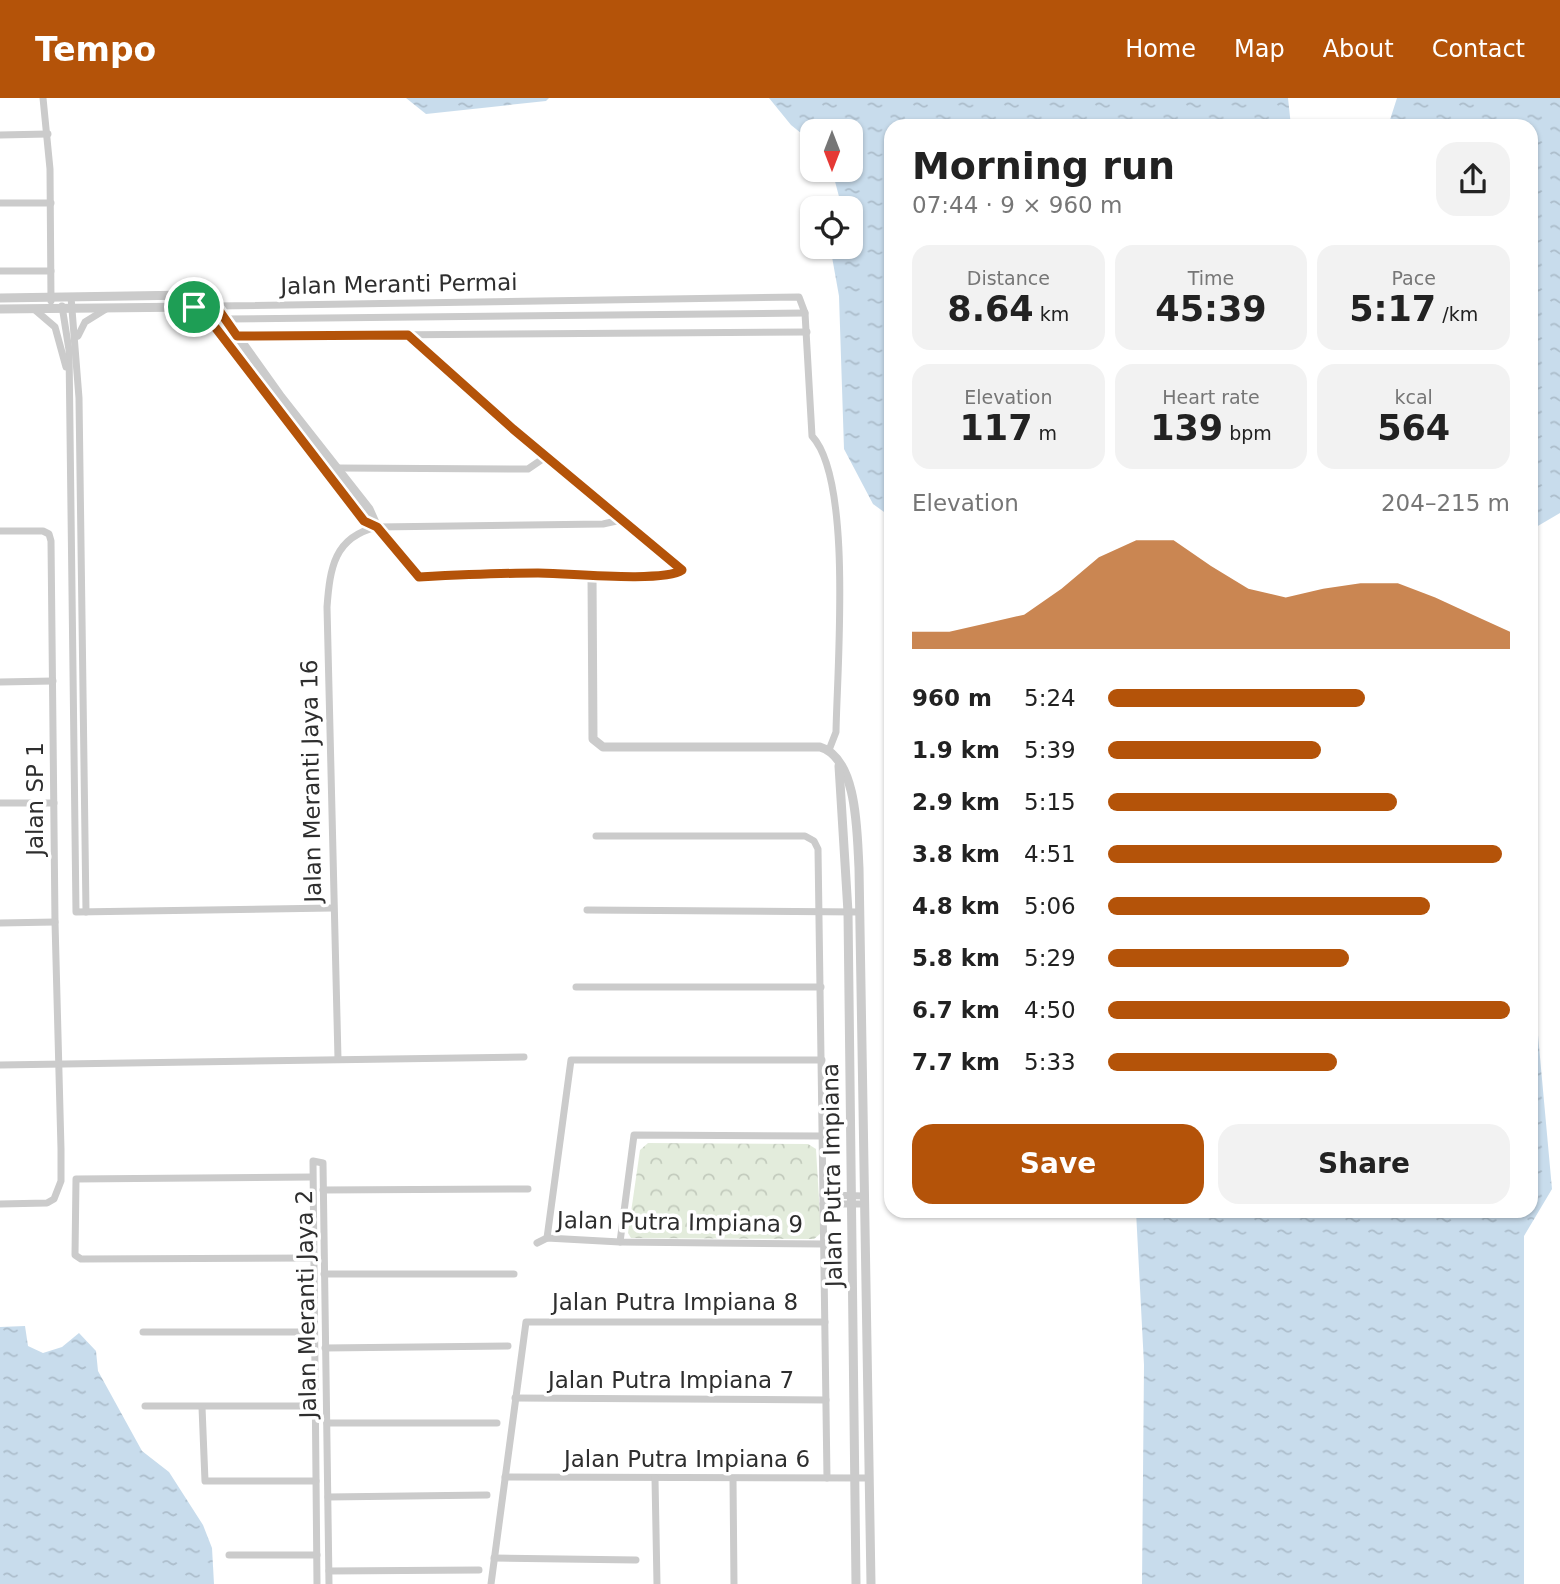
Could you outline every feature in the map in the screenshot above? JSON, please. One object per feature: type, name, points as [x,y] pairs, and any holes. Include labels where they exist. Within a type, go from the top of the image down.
[{"type":"street","points":[[43,98],[48,134],[51,271],[56,297],[51,308]]},
{"type":"street","points":[[0,135],[48,134]]},
{"type":"street","points":[[0,203],[51,203]]},
{"type":"street","points":[[0,271],[51,271]]},
{"type":"street","points":[[0,298],[191,295],[216,306],[369,509],[377,527],[419,577],[481,574],[653,576],[674,574],[682,570],[408,335]]},
{"type":"street","points":[[56,297],[68,308],[77,338],[86,912]]},
{"type":"street","points":[[71,297],[68,308],[76,912],[333,908]]},
{"type":"street","name":"Jalan Meranti Permai","points":[[0,309],[799,298],[805,313],[226,319]]},
{"type":"street","points":[[77,338],[85,322],[109,307]]},
{"type":"street","points":[[194,307],[215,327],[364,521],[377,527],[603,524],[621,520]]},
{"type":"street","points":[[34,309],[56,330],[69,378]]},
{"type":"street","points":[[805,313],[812,436],[821,446],[832,479],[839,539],[836,732],[829,750]]},
{"type":"street","points":[[237,336],[807,332]]},
{"type":"street","points":[[338,468],[528,469],[547,456]]},
{"type":"street","name":"Jalan Meranti Jaya 16","points":[[338,1059],[327,607],[330,574],[345,542],[358,531],[377,527]]},
{"type":"street","name":"Jalan SP 1","points":[[0,531],[43,531],[49,534],[55,922],[61,1064],[61,1181],[58,1192],[47,1203],[0,1204]]},
{"type":"street","points":[[592,575],[593,738],[597,744],[603,747],[792,746],[829,750]]},
{"type":"street","points":[[0,682],[53,681]]},
{"type":"street","points":[[829,750],[839,766]]},
{"type":"street","name":"Jalan Putra Impiana","points":[[839,766],[852,782],[860,912],[871,1584]]},
{"type":"street","name":"Jalan Putra Impiana","points":[[839,766],[848,912],[856,1584]]},
{"type":"street","points":[[0,803],[54,803]]},
{"type":"street","points":[[596,836],[805,836],[814,841],[818,849],[827,1478]]},
{"type":"street","points":[[587,910],[860,912]]},
{"type":"street","points":[[0,923],[55,922]]},
{"type":"street","points":[[576,986],[821,987]]},
{"type":"street","points":[[0,1065],[524,1057]]},
{"type":"street","points":[[547,1238],[571,1060],[822,1060]]},
{"type":"street","points":[[620,1242],[634,1135],[821,1136]]},
{"type":"street","name":"Jalan Meranti Jaya 2","points":[[317,1584],[312,1163],[320,1161],[323,1191],[329,1584]]},
{"type":"street","points":[[312,1177],[76,1179],[77,1258],[313,1258]]},
{"type":"street","points":[[323,1191],[528,1189]]},
{"type":"street","points":[[822,1195],[851,1200]]},
{"type":"street","points":[[823,1204],[865,1200]]},
{"type":"street","name":"Jalan Putra Impiana 9","points":[[537,1243],[547,1238],[620,1242],[824,1244]]},
{"type":"street","points":[[324,1274],[514,1274]]},
{"type":"street","name":"Jalan Putra Impiana 8","points":[[515,1398],[526,1322],[825,1322]]},
{"type":"street","points":[[143,1332],[314,1332]]},
{"type":"street","points":[[325,1348],[508,1346]]},
{"type":"street","points":[[315,1386],[326,1386]]},
{"type":"street","points":[[491,1584],[515,1398]]},
{"type":"street","name":"Jalan Putra Impiana 7","points":[[515,1398],[826,1400]]},
{"type":"street","points":[[145,1406],[315,1406]]},
{"type":"street","points":[[202,1407],[204,1480],[316,1481]]},
{"type":"street","points":[[327,1423],[497,1423]]},
{"type":"street","name":"Jalan Putra Impiana 6","points":[[505,1478],[869,1478]]},
{"type":"street","points":[[655,1478],[657,1584]]},
{"type":"street","points":[[733,1479],[734,1584]]},
{"type":"street","points":[[328,1497],[487,1495]]},
{"type":"street","points":[[317,1532],[328,1532]]},
{"type":"street","points":[[229,1555],[317,1555]]},
{"type":"street","points":[[494,1558],[636,1560]]},
{"type":"street","points":[[329,1571],[479,1570]]},
{"type":"green space","points":[[648,1143],[808,1144],[816,1149],[821,1233],[814,1239],[631,1238],[628,1233],[640,1150]]},
{"type":"water","points":[[406,98],[549,98],[546,101],[426,114]]},
{"type":"water","points":[[769,98],[1288,98],[1290,119],[884,119],[884,512],[873,504],[844,449],[839,296],[832,259],[863,259],[863,196],[839,196],[835,182],[863,182],[863,119],[800,119],[800,132]]},
{"type":"water","points":[[1397,98],[1560,98],[1560,513],[1538,526],[1538,119],[1390,119]]},
{"type":"water","points":[[1538,1035],[1552,1189],[1538,1212]]},
{"type":"water","points":[[1136,1218],[1535,1218],[1524,1236],[1524,1584],[1142,1584],[1144,1365]]},
{"type":"water","points":[[25,1326],[28,1346],[43,1353],[62,1347],[79,1333],[96,1351],[98,1371],[142,1451],[169,1472],[203,1525],[212,1548],[214,1584],[0,1584],[0,1327]]},
{"type":"route","points":[[216,306],[237,336],[408,335],[513,429],[682,570],[674,574],[653,576],[539,573],[419,577],[377,527],[364,521],[215,327],[194,307],[216,306]]}]
